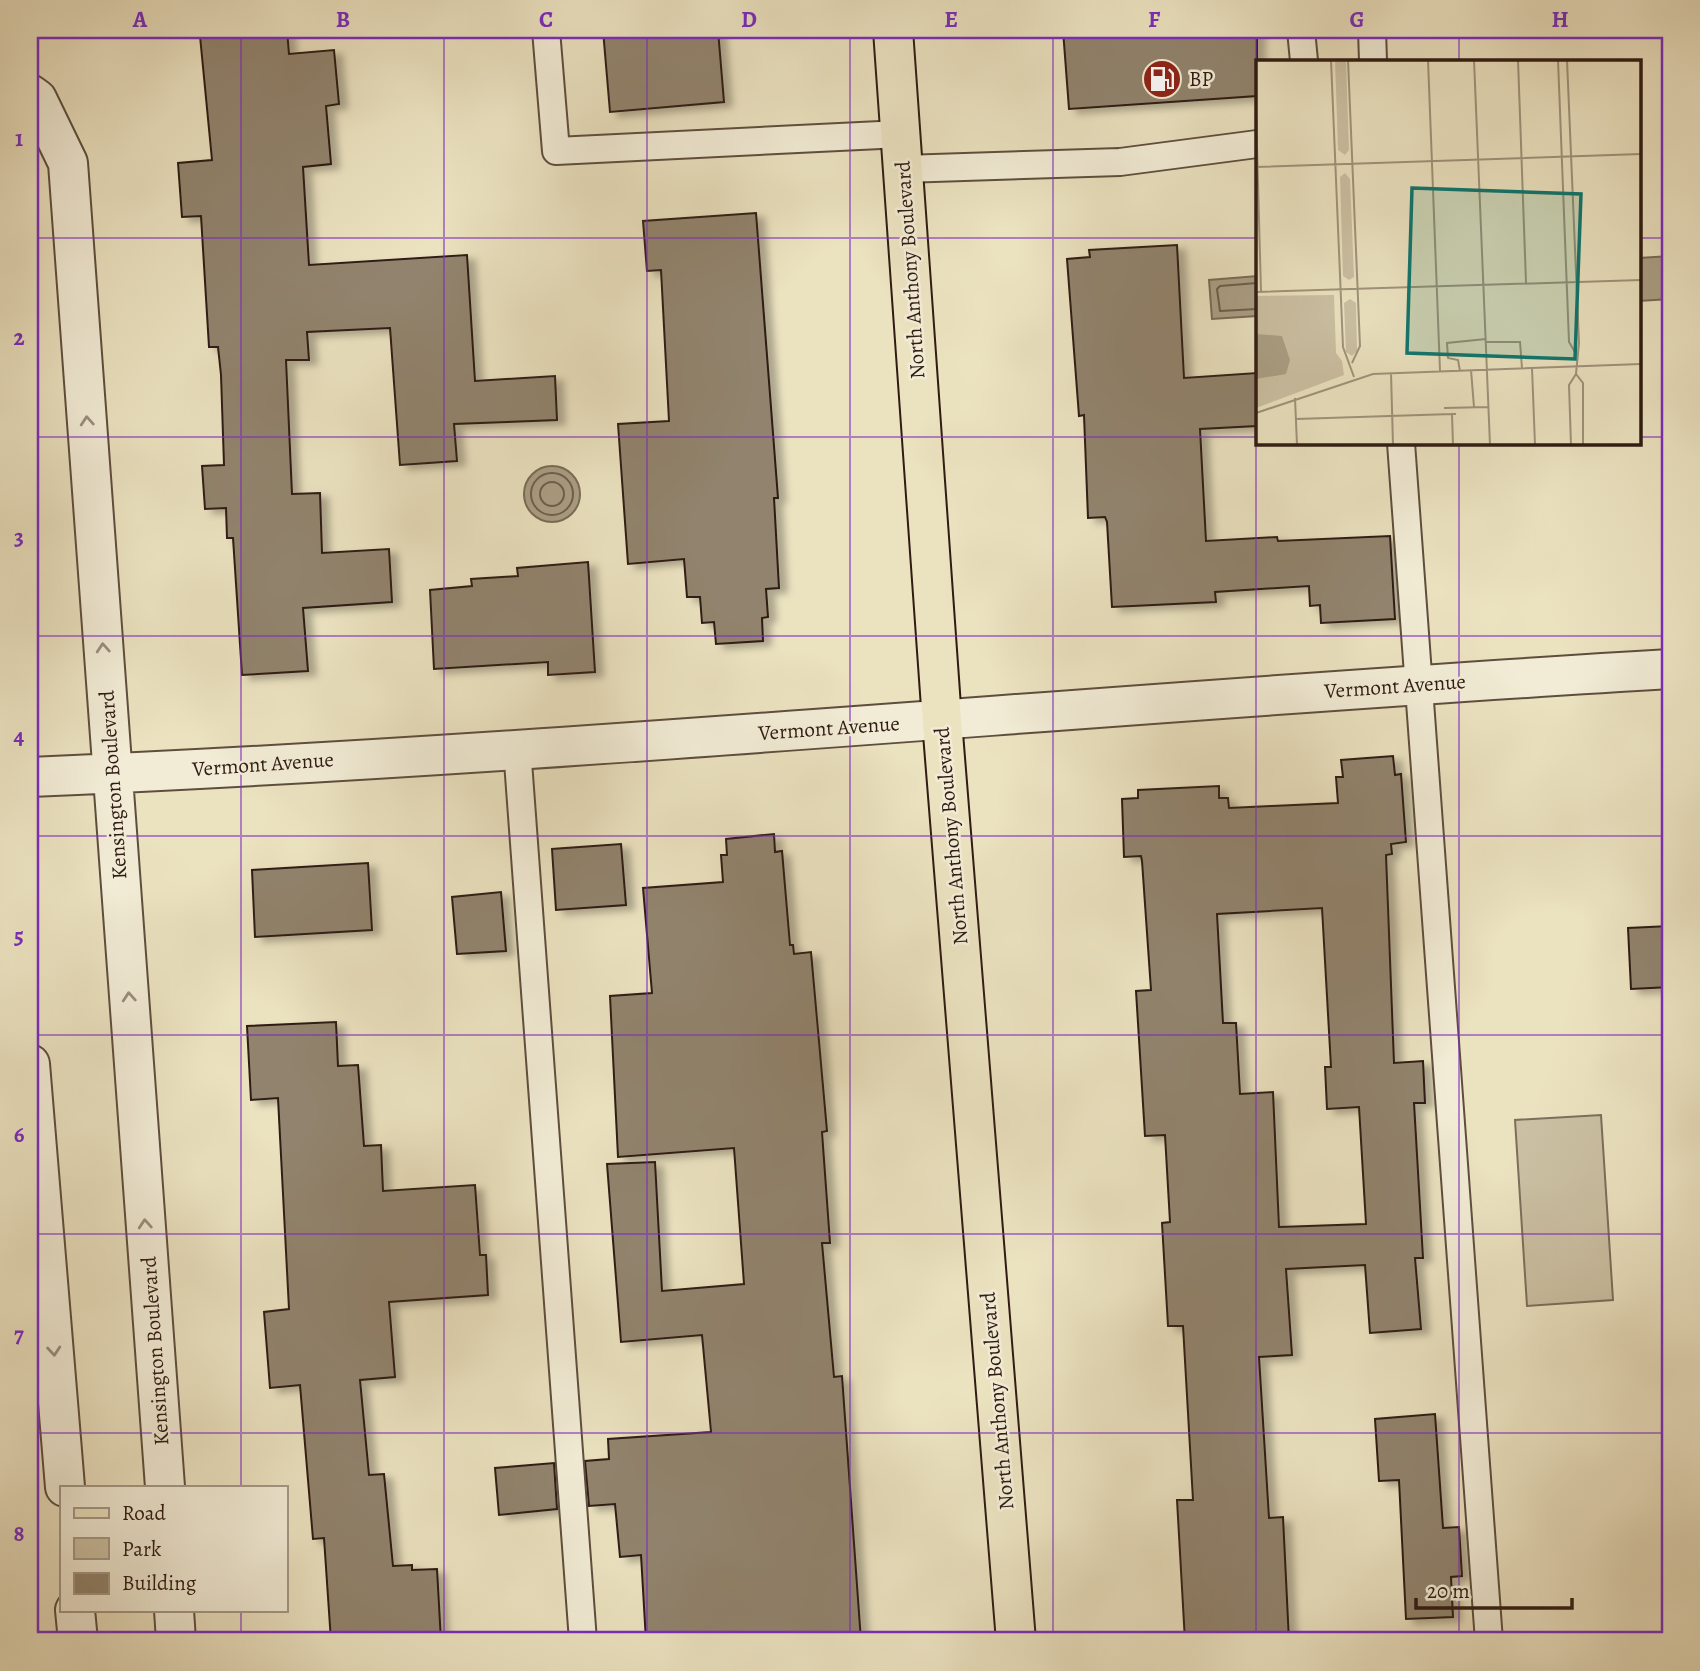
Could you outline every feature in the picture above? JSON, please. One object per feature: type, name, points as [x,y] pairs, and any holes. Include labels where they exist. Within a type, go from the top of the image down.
[{"type":"main road","name":"North Anthony Boulevard","points":[[893,30],[942,721],[1016,1641]]},
{"type":"street","name":"Kensington Boulevard","points":[[30,94],[37,99],[68,163],[165,1486]]},
{"type":"street","name":"Vermont Avenue","points":[[30,777],[942,721],[1420,684],[1670,669]]},
{"type":"street","points":[[30,1064],[65,1486]]},
{"type":"street","points":[[75,1612],[78,1641]]},
{"type":"street","points":[[174,1612],[176,1641]]},
{"type":"lane","points":[[546,30],[556,151],[902,151],[1120,162],[1256,144]]},
{"type":"lane","points":[[1301,30],[1304,60]]},
{"type":"lane","points":[[1371,30],[1373,60]]},
{"type":"lane","points":[[1401,444],[1489,1641]]},
{"type":"lane","points":[[517,748],[583,1641]]},
{"type":"green space","points":[[1601,1115],[1613,1300],[1527,1306],[1515,1120]]},
{"type":"water","points":[[1670,256],[1670,299],[1640,301],[1640,258]]},
{"type":"water","points":[[1256,276],[1256,316],[1212,319],[1209,280]]},
{"type":"water","points":[[546,466],[558,466],[572,474],[580,488],[578,505],[572,514],[558,522],[546,522],[529,510],[524,500],[524,488],[536,471]]},
{"type":"building","points":[[218,30],[287,30],[289,54],[334,50],[339,104],[326,106],[331,164],[303,167],[309,265],[467,255],[475,381],[555,376],[557,420],[454,424],[457,461],[400,465],[390,328],[307,332],[309,360],[286,360],[292,494],[320,493],[322,553],[389,549],[392,602],[303,608],[308,671],[242,675],[233,538],[227,538],[226,508],[205,509],[202,466],[224,465],[221,375],[218,347],[209,347],[201,216],[182,217],[178,163],[212,160],[200,36],[219,34]]},
{"type":"building","points":[[603,30],[718,30],[724,102],[610,112]]},
{"type":"building","name":"BP","points":[[1063,30],[1257,30],[1256,96],[1069,109]]},
{"type":"building","points":[[756,213],[778,498],[774,498],[779,588],[766,589],[768,617],[762,618],[763,641],[716,644],[714,622],[702,623],[700,597],[687,597],[684,559],[628,564],[618,424],[669,421],[661,270],[647,271],[643,221]]},
{"type":"building","points":[[1177,245],[1184,378],[1256,373],[1256,426],[1200,429],[1206,541],[1390,536],[1395,619],[1321,623],[1320,605],[1310,606],[1309,586],[1215,592],[1216,602],[1112,607],[1107,522],[1105,517],[1088,518],[1084,415],[1079,416],[1067,259],[1090,257],[1089,250]]},
{"type":"building","points":[[588,562],[595,672],[548,675],[548,662],[434,669],[430,590],[472,586],[471,579],[518,576],[517,568]]},
{"type":"building","points":[[1393,756],[1395,775],[1401,774],[1406,842],[1391,844],[1392,854],[1386,855],[1394,1063],[1423,1061],[1425,1103],[1414,1103],[1423,1258],[1415,1258],[1421,1329],[1370,1333],[1365,1265],[1286,1269],[1292,1355],[1259,1357],[1269,1518],[1283,1517],[1289,1641],[1185,1641],[1177,1500],[1193,1500],[1183,1326],[1168,1326],[1162,1223],[1170,1222],[1165,1135],[1145,1136],[1136,991],[1151,990],[1142,861],[1141,856],[1124,857],[1122,799],[1138,798],[1138,790],[1219,786],[1219,798],[1228,798],[1229,808],[1338,803],[1336,777],[1343,777],[1341,760]],"holes":[[[1322,908],[1331,1067],[1325,1067],[1327,1109],[1359,1107],[1366,1224],[1279,1227],[1273,1092],[1240,1094],[1236,1023],[1223,1023],[1217,914]]]},
{"type":"building","points":[[774,834],[775,852],[782,851],[790,945],[793,945],[794,954],[811,952],[827,1131],[822,1132],[830,1243],[822,1243],[834,1377],[842,1376],[861,1641],[646,1641],[641,1555],[620,1557],[615,1504],[589,1506],[585,1461],[609,1459],[608,1439],[711,1432],[702,1335],[621,1342],[607,1164],[655,1162],[662,1291],[744,1284],[734,1148],[618,1157],[610,996],[652,993],[643,888],[723,882],[721,855],[727,855],[726,839]]},
{"type":"building","points":[[621,844],[626,905],[556,910],[552,849]]},
{"type":"building","points":[[368,863],[372,930],[255,937],[252,870]]},
{"type":"building","points":[[501,892],[506,951],[457,954],[452,897]]},
{"type":"building","points":[[1670,926],[1670,987],[1631,989],[1628,928]]},
{"type":"building","points":[[336,1022],[338,1066],[358,1065],[364,1146],[381,1145],[383,1191],[475,1185],[480,1255],[486,1255],[488,1295],[389,1302],[395,1377],[360,1380],[369,1475],[384,1474],[393,1566],[412,1565],[412,1570],[437,1569],[441,1641],[331,1641],[324,1538],[313,1539],[300,1385],[270,1388],[264,1312],[289,1309],[278,1098],[251,1100],[247,1026]]},
{"type":"building","points":[[1435,1414],[1443,1528],[1459,1527],[1462,1576],[1451,1577],[1453,1617],[1406,1619],[1399,1480],[1379,1481],[1375,1419]]},
{"type":"building","points":[[554,1463],[557,1509],[499,1515],[495,1468]]},
{"type":"place","name":"BP","points":[[1162,79]]}]
